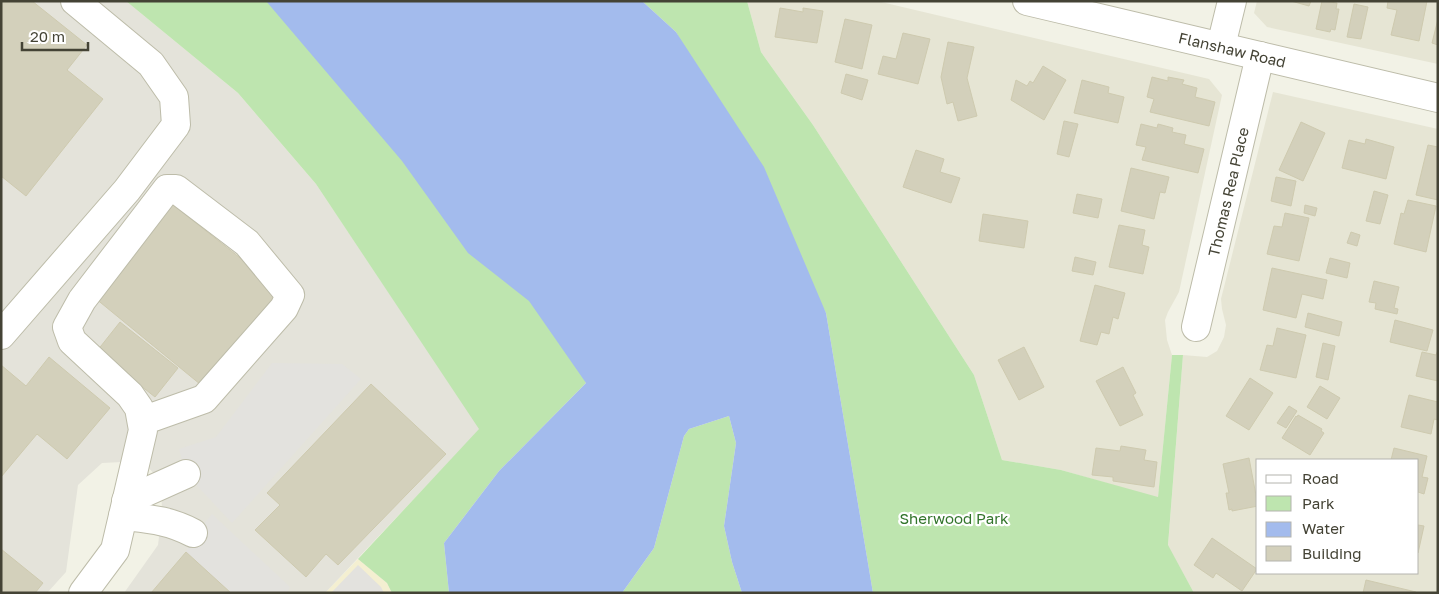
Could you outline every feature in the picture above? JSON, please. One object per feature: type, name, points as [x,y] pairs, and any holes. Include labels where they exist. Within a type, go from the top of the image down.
[{"type":"street","points":[[1,335],[127,190],[176,125],[174,97],[151,64],[75,1]]},
{"type":"street","name":"Flanshaw Road","points":[[1027,1],[1438,98]]},
{"type":"street","points":[[1221,46],[1232,1]]},
{"type":"street","name":"Thomas Rea Place","points":[[1196,327],[1260,56]]},
{"type":"street","points":[[82,593],[115,550],[143,430],[139,408],[130,395],[72,341],[67,327],[82,300],[167,189],[176,189],[247,243],[290,295],[284,308],[204,399],[142,421]]},
{"type":"street","points":[[125,509],[186,474]]},
{"type":"street","points":[[125,509],[179,526],[193,534]]},
{"type":"shaded area","points":[[1,1],[126,1],[238,93],[316,184],[480,429],[325,593],[124,593],[158,545],[162,513],[161,481],[142,461],[102,463],[78,485],[66,572],[47,593],[1,593]]},
{"type":"shaded area","points":[[747,1],[877,1],[1209,79],[1222,95],[1179,292],[1165,320],[1167,340],[1172,355],[1158,498],[1061,470],[1002,460],[974,375],[813,125],[761,52]]},
{"type":"shaded area","points":[[1257,1],[1438,1],[1438,64],[1267,27],[1254,13]]},
{"type":"shaded area","points":[[1273,92],[1438,129],[1438,593],[1194,593],[1168,546],[1183,355],[1207,357],[1217,351],[1224,337],[1226,325],[1221,299]]},
{"type":"shaded area","points":[[272,363],[342,364],[361,379],[232,523],[186,474],[179,449],[216,437]]},
{"type":"shaded area","points":[[212,514],[290,587],[287,593],[231,593],[186,552],[194,536]]},
{"type":"shaded area","points":[[358,559],[387,583],[392,593],[325,593]]},
{"type":"shaded area","points":[[358,565],[381,587],[384,593],[331,593]]},
{"type":"green space","points":[[126,1],[481,1],[586,383],[499,471],[444,543],[449,593],[392,593],[387,583],[358,559],[479,429],[316,184],[238,93]]},
{"type":"green space","name":"Sherwood Park","points":[[642,1],[747,1],[761,52],[813,125],[974,375],[1002,460],[1061,470],[1158,497],[1172,355],[1183,355],[1168,545],[1194,593],[873,593],[826,313],[676,32]]},
{"type":"green space","points":[[729,416],[736,443],[724,526],[732,562],[742,593],[622,593],[654,548],[684,436],[689,429]]},
{"type":"water","points":[[266,1],[642,1],[676,32],[764,167],[826,313],[873,593],[742,593],[732,562],[724,526],[736,443],[729,416],[689,429],[684,436],[654,548],[622,593],[449,593],[444,543],[499,471],[586,383],[529,301],[468,253],[402,161]]},
{"type":"building","points":[[1,1],[32,1],[87,45],[67,70],[103,99],[26,196],[1,176]]},
{"type":"building","points":[[1291,1],[1311,1],[1309,6]]},
{"type":"building","points":[[1322,1],[1337,3],[1336,9],[1339,9],[1335,30],[1331,29],[1330,32],[1316,29]]},
{"type":"building","points":[[1388,1],[1427,1],[1419,41],[1391,35],[1397,10],[1387,8]]},
{"type":"building","points":[[1354,4],[1368,7],[1361,39],[1347,37]]},
{"type":"building","points":[[780,8],[803,12],[803,8],[823,11],[817,43],[775,37]]},
{"type":"building","points":[[845,19],[872,25],[862,69],[835,62]]},
{"type":"building","points":[[1438,19],[1438,45],[1432,43]]},
{"type":"building","points":[[903,33],[930,39],[918,84],[878,74],[883,56],[896,59]]},
{"type":"building","points":[[948,42],[974,47],[967,78],[977,116],[958,121],[953,102],[947,104],[941,77]]},
{"type":"building","points":[[1043,66],[1066,80],[1044,120],[1011,100],[1016,80],[1027,86],[1030,81],[1033,83]]},
{"type":"building","points":[[846,74],[868,80],[862,100],[841,93]]},
{"type":"building","points":[[1152,77],[1168,81],[1168,77],[1184,80],[1182,84],[1197,88],[1195,97],[1215,102],[1209,126],[1150,112],[1154,99],[1147,97]]},
{"type":"building","points":[[1082,80],[1109,87],[1108,93],[1124,97],[1118,123],[1074,113]]},
{"type":"building","points":[[1064,121],[1078,124],[1069,157],[1057,154]]},
{"type":"building","points":[[1301,122],[1325,133],[1303,181],[1279,170]]},
{"type":"building","points":[[1141,124],[1157,128],[1158,124],[1173,128],[1172,132],[1186,135],[1184,144],[1204,149],[1198,173],[1142,160],[1146,147],[1136,145]]},
{"type":"building","points":[[1366,139],[1394,147],[1386,179],[1342,168],[1349,140],[1365,144]]},
{"type":"building","points":[[1428,145],[1438,147],[1438,200],[1416,195]]},
{"type":"building","points":[[916,150],[944,159],[940,172],[960,178],[951,203],[903,187]]},
{"type":"building","points":[[1131,168],[1169,177],[1165,193],[1160,192],[1154,219],[1121,211]]},
{"type":"building","points":[[1276,177],[1296,181],[1291,206],[1271,201]]},
{"type":"building","points":[[1374,191],[1388,195],[1380,224],[1366,221]]},
{"type":"building","points":[[1077,194],[1102,199],[1098,218],[1073,213]]},
{"type":"building","points":[[1408,200],[1436,206],[1426,252],[1394,244],[1401,213],[1404,214]]},
{"type":"building","points":[[172,204],[283,292],[206,389],[95,298]]},
{"type":"building","points":[[1305,205],[1317,208],[1315,216],[1304,213]]},
{"type":"building","points":[[1285,213],[1309,218],[1299,261],[1267,254],[1274,226],[1282,227]]},
{"type":"building","points":[[983,214],[1028,221],[1024,248],[979,241]]},
{"type":"building","points":[[1119,225],[1145,230],[1142,245],[1149,247],[1143,274],[1109,267]]},
{"type":"building","points":[[1351,232],[1360,235],[1357,246],[1347,243]]},
{"type":"building","points":[[1075,257],[1096,262],[1093,275],[1072,271]]},
{"type":"building","points":[[1330,258],[1350,263],[1347,278],[1326,273]]},
{"type":"building","points":[[1272,268],[1327,280],[1323,299],[1302,294],[1296,318],[1263,310]]},
{"type":"building","points":[[1374,281],[1399,287],[1394,308],[1398,309],[1397,314],[1375,309],[1376,303],[1369,302]]},
{"type":"building","points":[[1095,285],[1125,293],[1118,319],[1113,317],[1109,334],[1101,332],[1097,345],[1080,341]]},
{"type":"building","points":[[1308,313],[1342,322],[1339,336],[1305,327]]},
{"type":"building","points":[[1395,320],[1433,330],[1427,351],[1390,342]]},
{"type":"building","points":[[120,322],[178,368],[155,397],[97,351]]},
{"type":"building","points":[[1277,328],[1306,335],[1296,378],[1260,370],[1267,345],[1273,346]]},
{"type":"building","points":[[1323,343],[1335,346],[1328,380],[1316,377]]},
{"type":"building","points":[[1024,347],[1044,387],[1019,400],[998,360]]},
{"type":"building","points":[[1438,350],[1438,381],[1416,376],[1422,352],[1436,355]]},
{"type":"building","points":[[49,357],[110,408],[67,459],[37,434],[1,477],[1,365],[26,386]]},
{"type":"building","points":[[1123,367],[1136,393],[1133,395],[1143,415],[1120,426],[1096,381]]},
{"type":"building","points":[[1250,378],[1273,393],[1249,430],[1226,416]]},
{"type":"building","points":[[371,384],[446,454],[338,565],[326,554],[306,577],[255,530],[280,505],[267,493]]},
{"type":"building","points":[[1320,386],[1340,398],[1327,419],[1307,407]]},
{"type":"building","points":[[1409,395],[1438,402],[1438,420],[1434,419],[1431,434],[1401,427]]},
{"type":"building","points":[[1289,406],[1297,411],[1286,428],[1277,423]]},
{"type":"building","points":[[1298,415],[1322,429],[1321,431],[1324,433],[1310,455],[1282,438]]},
{"type":"building","points":[[1121,446],[1146,450],[1144,460],[1157,462],[1154,487],[1113,481],[1113,477],[1092,475],[1096,448],[1120,451]]},
{"type":"building","points":[[1394,448],[1427,456],[1422,477],[1428,478],[1424,494],[1419,492],[1419,459],[1391,459]]},
{"type":"building","points":[[1249,458],[1256,495],[1256,506],[1229,510],[1226,493],[1229,493],[1223,464]]},
{"type":"building","points":[[1419,525],[1424,526],[1419,548]]},
{"type":"building","points":[[1212,538],[1256,568],[1256,570],[1242,591],[1216,573],[1213,578],[1194,565]]},
{"type":"building","points":[[1,549],[43,583],[35,593],[1,593]]},
{"type":"building","points":[[186,552],[231,593],[151,593]]},
{"type":"building","points":[[1366,580],[1416,592],[1416,593],[1363,593]]}]
